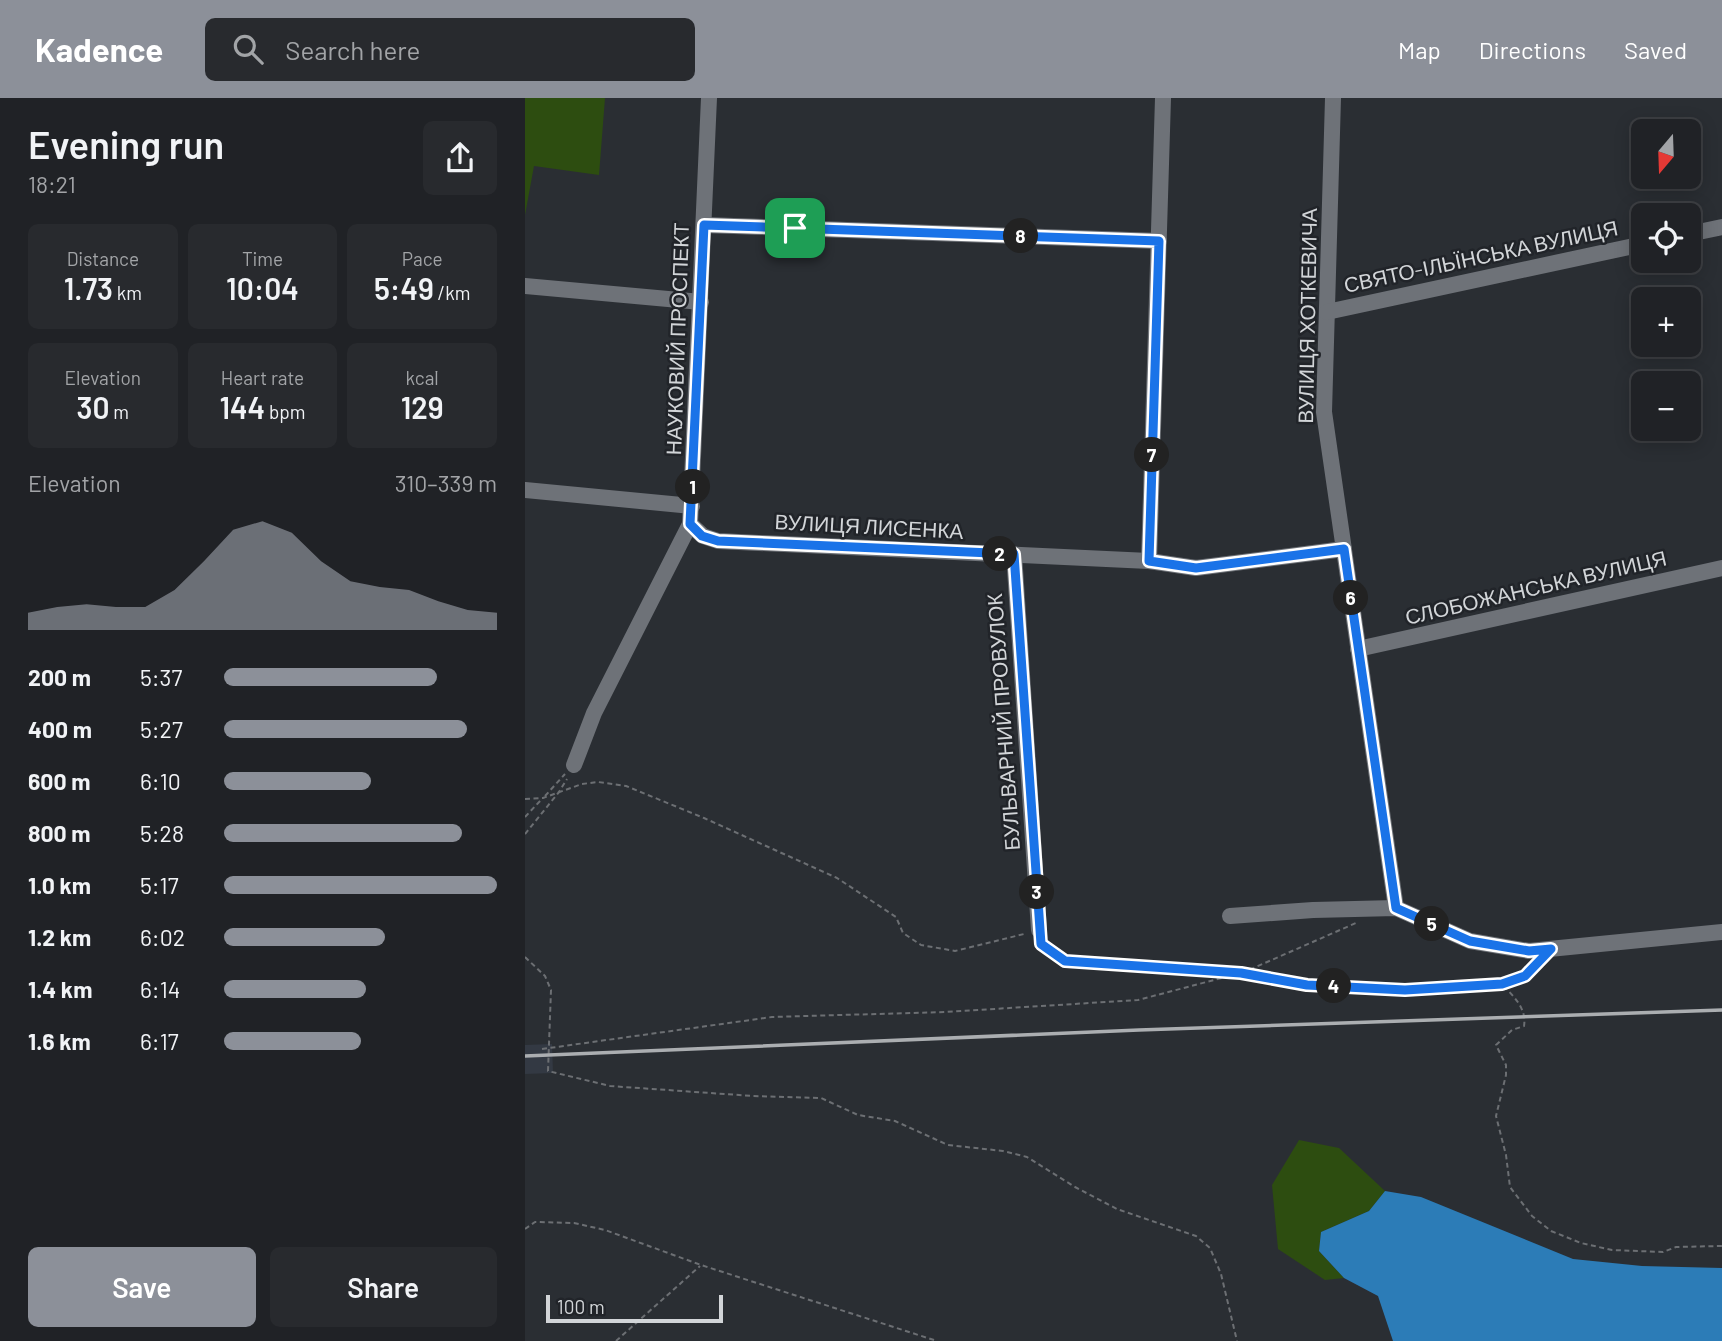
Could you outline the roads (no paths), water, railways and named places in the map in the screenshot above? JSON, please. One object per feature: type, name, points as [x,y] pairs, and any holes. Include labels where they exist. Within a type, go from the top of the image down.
[{"type":"street","name":"НАУКОВИЙ ПРОСПЕКТ","points":[[574,765],[594,713],[690,524],[709,98]]},
{"type":"street","points":[[1149,561],[1163,98]]},
{"type":"street","name":"ВУЛИЦЯ ХОТКЕВИЧА","points":[[1333,98],[1324,412],[1396,908]]},
{"type":"street","points":[[1331,166],[1349,168]]},
{"type":"street","points":[[704,225],[1159,241]]},
{"type":"street","points":[[1701,231],[1722,227]]},
{"type":"street","name":"СВЯТО-ІЛЬЇНСЬКА ВУЛИЦЯ","points":[[1327,312],[1631,247]]},
{"type":"street","points":[[525,286],[701,302]]},
{"type":"street","points":[[525,490],[692,506]]},
{"type":"street","name":"ВУЛИЦЯ ЛИСЕНКА","points":[[690,524],[702,536],[718,541],[1149,561],[1196,568],[1344,549]]},
{"type":"street","name":"БУЛЬВАРНИЙ ПРОВУЛОК","points":[[1014,554],[1039,930]]},
{"type":"street","name":"СЛОБОЖАНСЬКА ВУЛИЦЯ","points":[[1359,649],[1722,568]]},
{"type":"street","points":[[1230,916],[1396,908],[1470,941],[1529,951],[1722,932]]},
{"type":"water","points":[[1385,1191],[1421,1197],[1573,1259],[1642,1266],[1722,1268],[1722,1341],[1393,1341],[1378,1296],[1344,1278],[1319,1251],[1321,1232],[1369,1211]]},
{"type":"railway","points":[[525,1056],[1139,1030],[1722,1010]]}]
